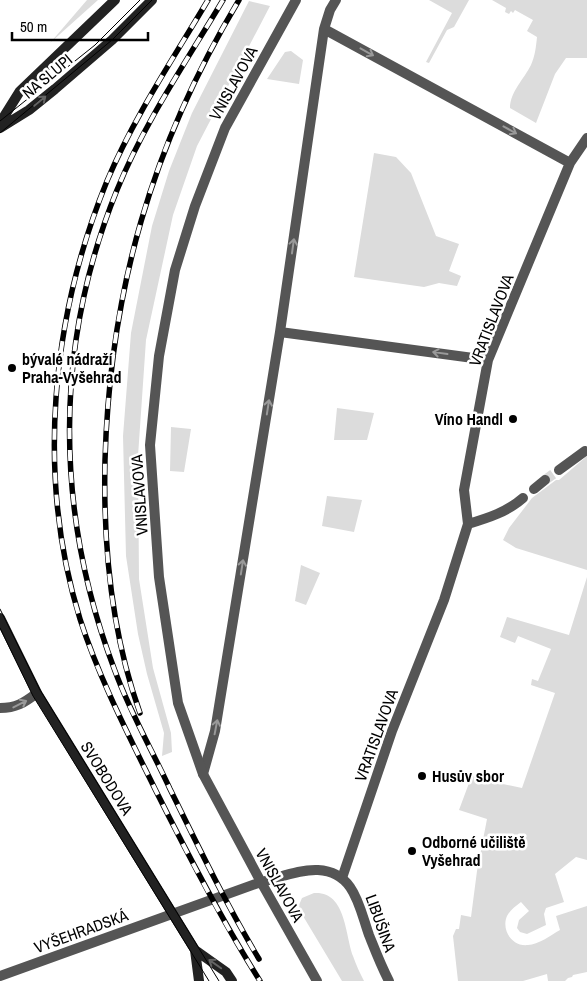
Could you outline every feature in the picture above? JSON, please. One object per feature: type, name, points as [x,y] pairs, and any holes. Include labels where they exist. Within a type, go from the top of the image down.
[{"type":"main road","name":"NA SLUPI","points":[[0,123],[20,92],[116,0]]},
{"type":"main road","name":"NA SLUPI","points":[[0,128],[29,110],[76,71],[112,40],[152,0]]},
{"type":"main road","name":"SVOBODOVA","points":[[0,618],[37,693],[195,950],[226,972],[232,981]]},
{"type":"main road","name":"SVOBODOVA","points":[[195,950],[199,981]]},
{"type":"street","name":"VNISLAVOVA","points":[[296,0],[225,128],[195,206],[175,270],[158,356],[150,445],[159,577],[178,703],[204,774],[261,882],[318,981]]},
{"type":"street","points":[[204,774],[215,731],[280,332],[324,29],[330,10],[336,0]]},
{"type":"street","points":[[324,29],[570,163]]},
{"type":"street","name":"VRATISLAVOVA","points":[[342,878],[392,731],[444,600],[468,524],[464,490],[488,360],[570,163],[587,138]]},
{"type":"street","points":[[280,332],[488,360]]},
{"type":"street","points":[[559,470],[585,451]]},
{"type":"street","points":[[534,489],[545,480]]},
{"type":"street","points":[[468,524],[490,518],[513,506],[523,498]]},
{"type":"street","points":[[0,708],[12,708],[22,705],[37,693]]},
{"type":"street","points":[[261,882],[303,871],[316,870],[342,878]]},
{"type":"street","name":"LIBUŠINA","points":[[342,878],[352,888],[357,898],[368,933],[389,981]]},
{"type":"street","name":"VYŠEHRADSKÁ","points":[[0,976],[261,882]]},
{"type":"shaded area","points":[[87,0],[98,0],[50,43]]},
{"type":"shaded area","points":[[429,0],[469,0],[454,27],[447,30],[429,63],[426,62],[452,13]]},
{"type":"shaded area","points":[[492,0],[587,0],[587,58],[566,58],[555,74],[536,123],[510,108],[512,96],[531,65],[534,55],[537,37],[527,31],[533,20],[515,10],[509,14],[505,12],[506,8]]},
{"type":"shaded area","points":[[249,1],[270,6],[197,146],[173,215],[146,340],[138,456],[139,579],[153,668],[171,733],[172,752],[162,756],[164,733],[138,634],[126,556],[123,436],[131,333],[152,226],[169,171],[192,113]]},
{"type":"shaded area","points":[[291,51],[303,60],[299,84],[267,79],[285,52]]},
{"type":"shaded area","points":[[374,153],[396,157],[411,173],[436,236],[459,244],[449,271],[461,276],[457,286],[439,283],[424,287],[354,277]]},
{"type":"shaded area","points":[[337,408],[374,413],[367,440],[334,440]]},
{"type":"shaded area","points":[[171,427],[191,429],[184,472],[170,471]]},
{"type":"shaded area","points":[[587,456],[587,570],[516,548],[503,540],[509,528],[532,498],[556,480],[559,480]]},
{"type":"shaded area","points":[[327,496],[362,500],[354,532],[322,526]]},
{"type":"shaded area","points":[[301,565],[320,573],[306,605],[295,601]]},
{"type":"shaded area","points":[[587,577],[587,860],[576,857],[555,874],[564,902],[546,908],[544,914],[546,925],[527,934],[520,932],[517,928],[519,920],[529,911],[521,902],[508,914],[506,927],[509,936],[517,943],[532,945],[560,930],[556,916],[587,906],[587,972],[573,975],[565,981],[548,981],[547,974],[523,981],[458,981],[453,936],[456,929],[459,929],[461,915],[471,917],[487,819],[459,810],[472,775],[488,781],[522,788],[555,693],[531,685],[532,679],[538,681],[551,649],[518,636],[515,643],[500,637],[507,617],[569,635]]},
{"type":"shaded area","points":[[314,893],[325,894],[338,906],[346,926],[353,956],[364,981],[342,981],[300,911],[299,905],[302,898]]},
{"type":"tunnel","points":[[545,480],[559,470]]},
{"type":"tram line","points":[[0,121],[95,45],[140,0]]},
{"type":"tram line","points":[[0,133],[112,40],[152,0]]},
{"type":"tram line","points":[[0,609],[40,690],[219,981]]},
{"type":"tram line","points":[[0,628],[33,696],[209,981]]},
{"type":"railway","points":[[208,0],[129,134],[107,181],[88,233],[73,287],[62,342],[56,398],[54,454],[58,510],[66,565],[80,619],[96,663],[124,727],[180,838],[218,910],[260,981]]},
{"type":"railway","points":[[223,0],[180,70],[140,141],[117,190],[96,249],[81,309],[72,370],[70,430],[72,491],[81,552],[95,612],[115,671],[134,716],[202,853],[259,959]]},
{"type":"railway","points":[[140,713],[122,651],[111,588],[108,556],[105,460],[109,397],[116,337],[127,278],[141,221],[160,164],[182,109],[208,54],[239,0]]},
{"type":"place","name":"bývalé nádraží Praha-Vyšehrad","points":[[12,368]]},
{"type":"place","name":"Víno Handl","points":[[513,419]]},
{"type":"place","name":"Husův sbor","points":[[422,776]]},
{"type":"place","name":"Odborné učiliště Vyšehrad","points":[[412,851]]}]
